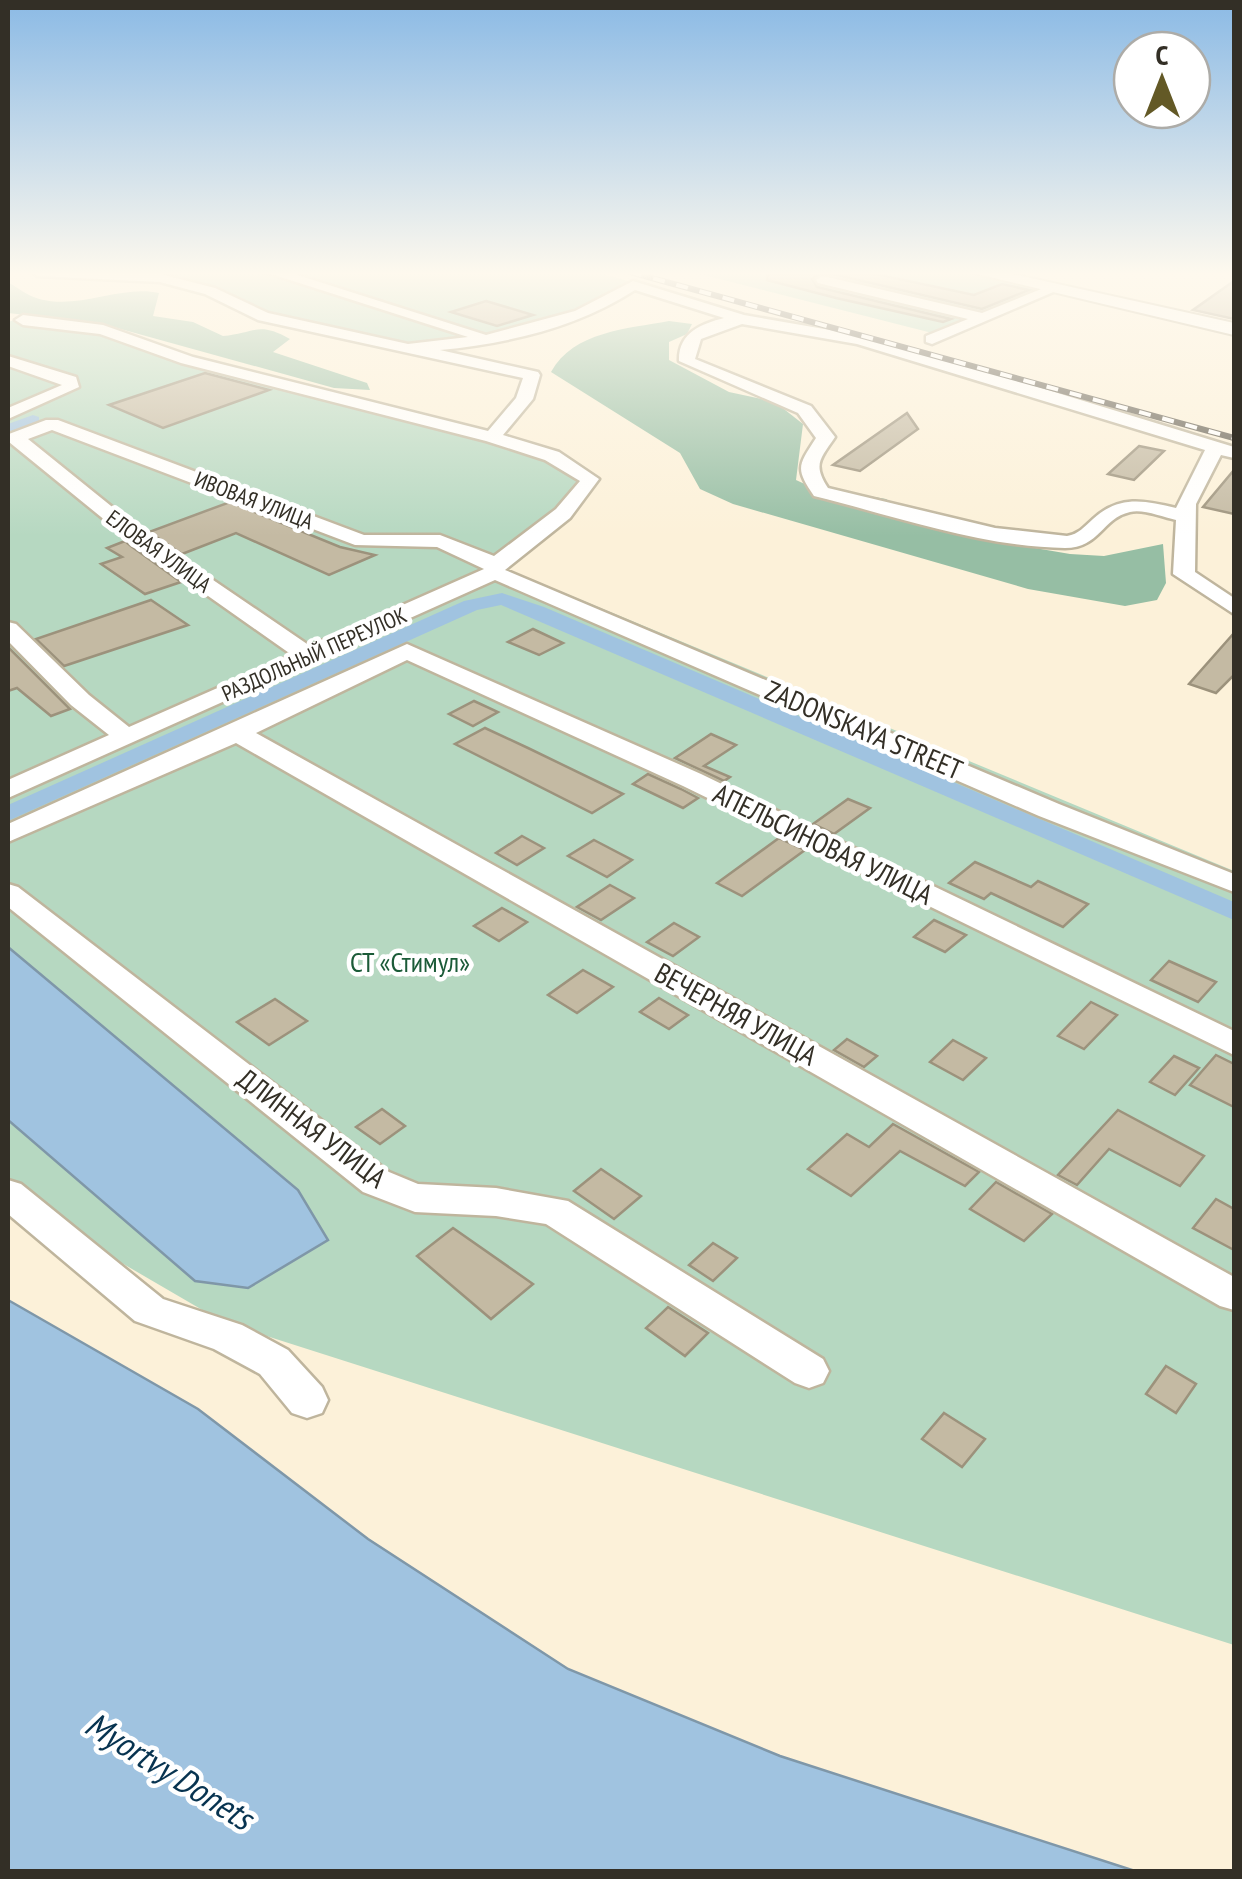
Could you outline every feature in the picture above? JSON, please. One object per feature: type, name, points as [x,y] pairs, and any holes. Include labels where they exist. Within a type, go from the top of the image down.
[{"type":"street","points":[[186,360],[492,438],[524,399],[532,376],[452,360]]},
{"type":"street","points":[[687,360],[805,410],[814,427],[826,437],[810,461],[808,474],[821,492],[995,534],[1066,542],[1084,539],[1108,511],[1124,506],[1186,517]]},
{"type":"street","points":[[931,360],[1225,451],[1186,504],[1184,574],[1234,607]]},
{"type":"street","points":[[8,361],[60,376],[70,381],[71,387],[8,414]]},
{"type":"street","name":"ИВОВАЯ УЛИЦА","points":[[15,438],[52,424],[362,541],[440,542],[495,569]]},
{"type":"street","name":"ЕЛОВАЯ УЛИЦА","points":[[15,438],[140,539],[309,656]]},
{"type":"street","name":"РАЗДОЛЬНЫЙ ПЕРЕУЛОК","points":[[8,790],[495,569],[588,488],[590,479],[552,456],[492,438]]},
{"type":"street","name":"ZADONSKAYA STREET","points":[[495,569],[1049,810],[1234,884]]},
{"type":"street","points":[[8,629],[80,700],[127,737]]},
{"type":"street","name":"АПЕЛЬСИНОВАЯ УЛИЦА","points":[[236,733],[407,651],[692,780],[1234,1044]]},
{"type":"street","points":[[8,834],[236,733]]},
{"type":"street","name":"ВЕЧЕРНЯЯ УЛИЦА","points":[[236,733],[1234,1295]]},
{"type":"street","name":"ДЛИННАЯ УЛИЦА","points":[[8,894],[376,1182],[415,1198],[496,1202],[555,1212],[808,1371]]},
{"type":"street","points":[[8,1194],[150,1310],[228,1337],[274,1362],[307,1400]]},
{"type":"green space","name":"СТ «Стимул»","points":[[8,360],[198,360],[506,440],[590,482],[511,559],[509,570],[1234,871],[1234,1645],[223,1322],[17,1202],[8,1193]]},
{"type":"green space","points":[[232,360],[296,360],[367,383],[370,390],[334,388]]},
{"type":"green space","points":[[560,360],[669,360],[729,392],[775,402],[803,424],[796,480],[809,486],[886,499],[911,516],[994,541],[1070,554],[1104,556],[1163,544],[1166,583],[1157,600],[1125,606],[1028,589],[733,504],[700,489],[680,453],[551,372]]},
{"type":"water","points":[[8,947],[298,1190],[328,1240],[248,1288],[195,1281],[8,1120]]},
{"type":"water","name":"Myortvy Donets","points":[[8,1300],[198,1409],[368,1539],[568,1669],[780,1756],[1135,1871],[8,1871]]},
{"type":"building","points":[[205,373],[269,390],[163,428],[109,405]]},
{"type":"building","points":[[907,413],[918,429],[860,471],[833,465]]},
{"type":"building","points":[[1139,446],[1164,451],[1134,480],[1108,474]]},
{"type":"building","points":[[1234,470],[1234,514],[1203,507]]},
{"type":"building","points":[[230,502],[340,547],[375,555],[329,575],[236,533],[182,554],[149,532]]},
{"type":"building","points":[[125,541],[181,582],[145,594],[101,564],[122,557],[107,548]]},
{"type":"building","points":[[151,600],[188,625],[64,666],[36,639]]},
{"type":"building","points":[[533,629],[563,643],[539,655],[508,642]]},
{"type":"building","points":[[1234,633],[1234,675],[1216,693],[1189,684]]},
{"type":"building","points":[[8,648],[70,709],[51,716],[17,688],[8,691]]},
{"type":"building","points":[[474,701],[498,712],[473,726],[449,714]]},
{"type":"building","points":[[485,728],[623,794],[592,813],[455,744]]},
{"type":"building","points":[[711,734],[736,745],[704,766],[730,777],[724,781],[675,758]]},
{"type":"building","points":[[648,774],[698,798],[683,808],[633,784]]},
{"type":"building","points":[[848,799],[870,808],[834,834],[813,824]]},
{"type":"building","points":[[522,836],[544,848],[517,865],[496,853]]},
{"type":"building","points":[[779,838],[805,850],[742,896],[717,883]]},
{"type":"building","points":[[594,840],[632,860],[607,877],[568,856]]},
{"type":"building","points":[[975,862],[1031,887],[1038,881],[1088,904],[1063,927],[991,893],[984,899],[949,883]]},
{"type":"building","points":[[610,885],[634,898],[601,920],[577,907]]},
{"type":"building","points":[[502,908],[527,922],[499,941],[474,926]]},
{"type":"building","points":[[934,920],[966,935],[945,952],[914,937]]},
{"type":"building","points":[[674,923],[699,937],[673,956],[647,942]]},
{"type":"building","points":[[1169,961],[1216,982],[1198,1002],[1151,980]]},
{"type":"building","points":[[583,970],[613,987],[577,1013],[548,995]]},
{"type":"building","points":[[659,998],[688,1015],[669,1029],[640,1012]]},
{"type":"building","points":[[275,999],[307,1021],[269,1045],[237,1022]]},
{"type":"building","points":[[1091,1002],[1117,1015],[1084,1049],[1058,1036]]},
{"type":"building","points":[[847,1039],[877,1056],[864,1067],[834,1050]]},
{"type":"building","points":[[953,1040],[986,1058],[963,1080],[930,1062]]},
{"type":"building","points":[[1216,1055],[1234,1064],[1234,1107],[1190,1085]]},
{"type":"building","points":[[1174,1056],[1199,1068],[1175,1095],[1150,1082]]},
{"type":"building","points":[[382,1109],[405,1126],[380,1144],[356,1127]]},
{"type":"building","points":[[1118,1110],[1204,1156],[1180,1186],[1109,1149],[1077,1185],[1058,1175]]},
{"type":"building","points":[[893,1124],[979,1172],[965,1186],[900,1151],[851,1196],[808,1169],[847,1134],[869,1147]]},
{"type":"building","points":[[601,1169],[641,1196],[614,1219],[574,1191]]},
{"type":"building","points":[[996,1182],[1052,1214],[1024,1241],[970,1209]]},
{"type":"building","points":[[1216,1199],[1234,1209],[1234,1250],[1193,1228]]},
{"type":"building","points":[[453,1228],[533,1284],[491,1319],[417,1256]]},
{"type":"building","points":[[713,1243],[737,1258],[713,1281],[689,1265]]},
{"type":"building","points":[[668,1307],[708,1333],[685,1356],[646,1328]]},
{"type":"building","points":[[1166,1366],[1196,1384],[1176,1413],[1146,1394]]},
{"type":"building","points":[[944,1413],[985,1439],[962,1467],[922,1439]]},
{"type":"waterway","points":[[8,430],[33,420]]},
{"type":"waterway","points":[[8,814],[471,605],[502,599],[1234,912]]},
{"type":"railway","points":[[949,360],[1234,438]]}]
